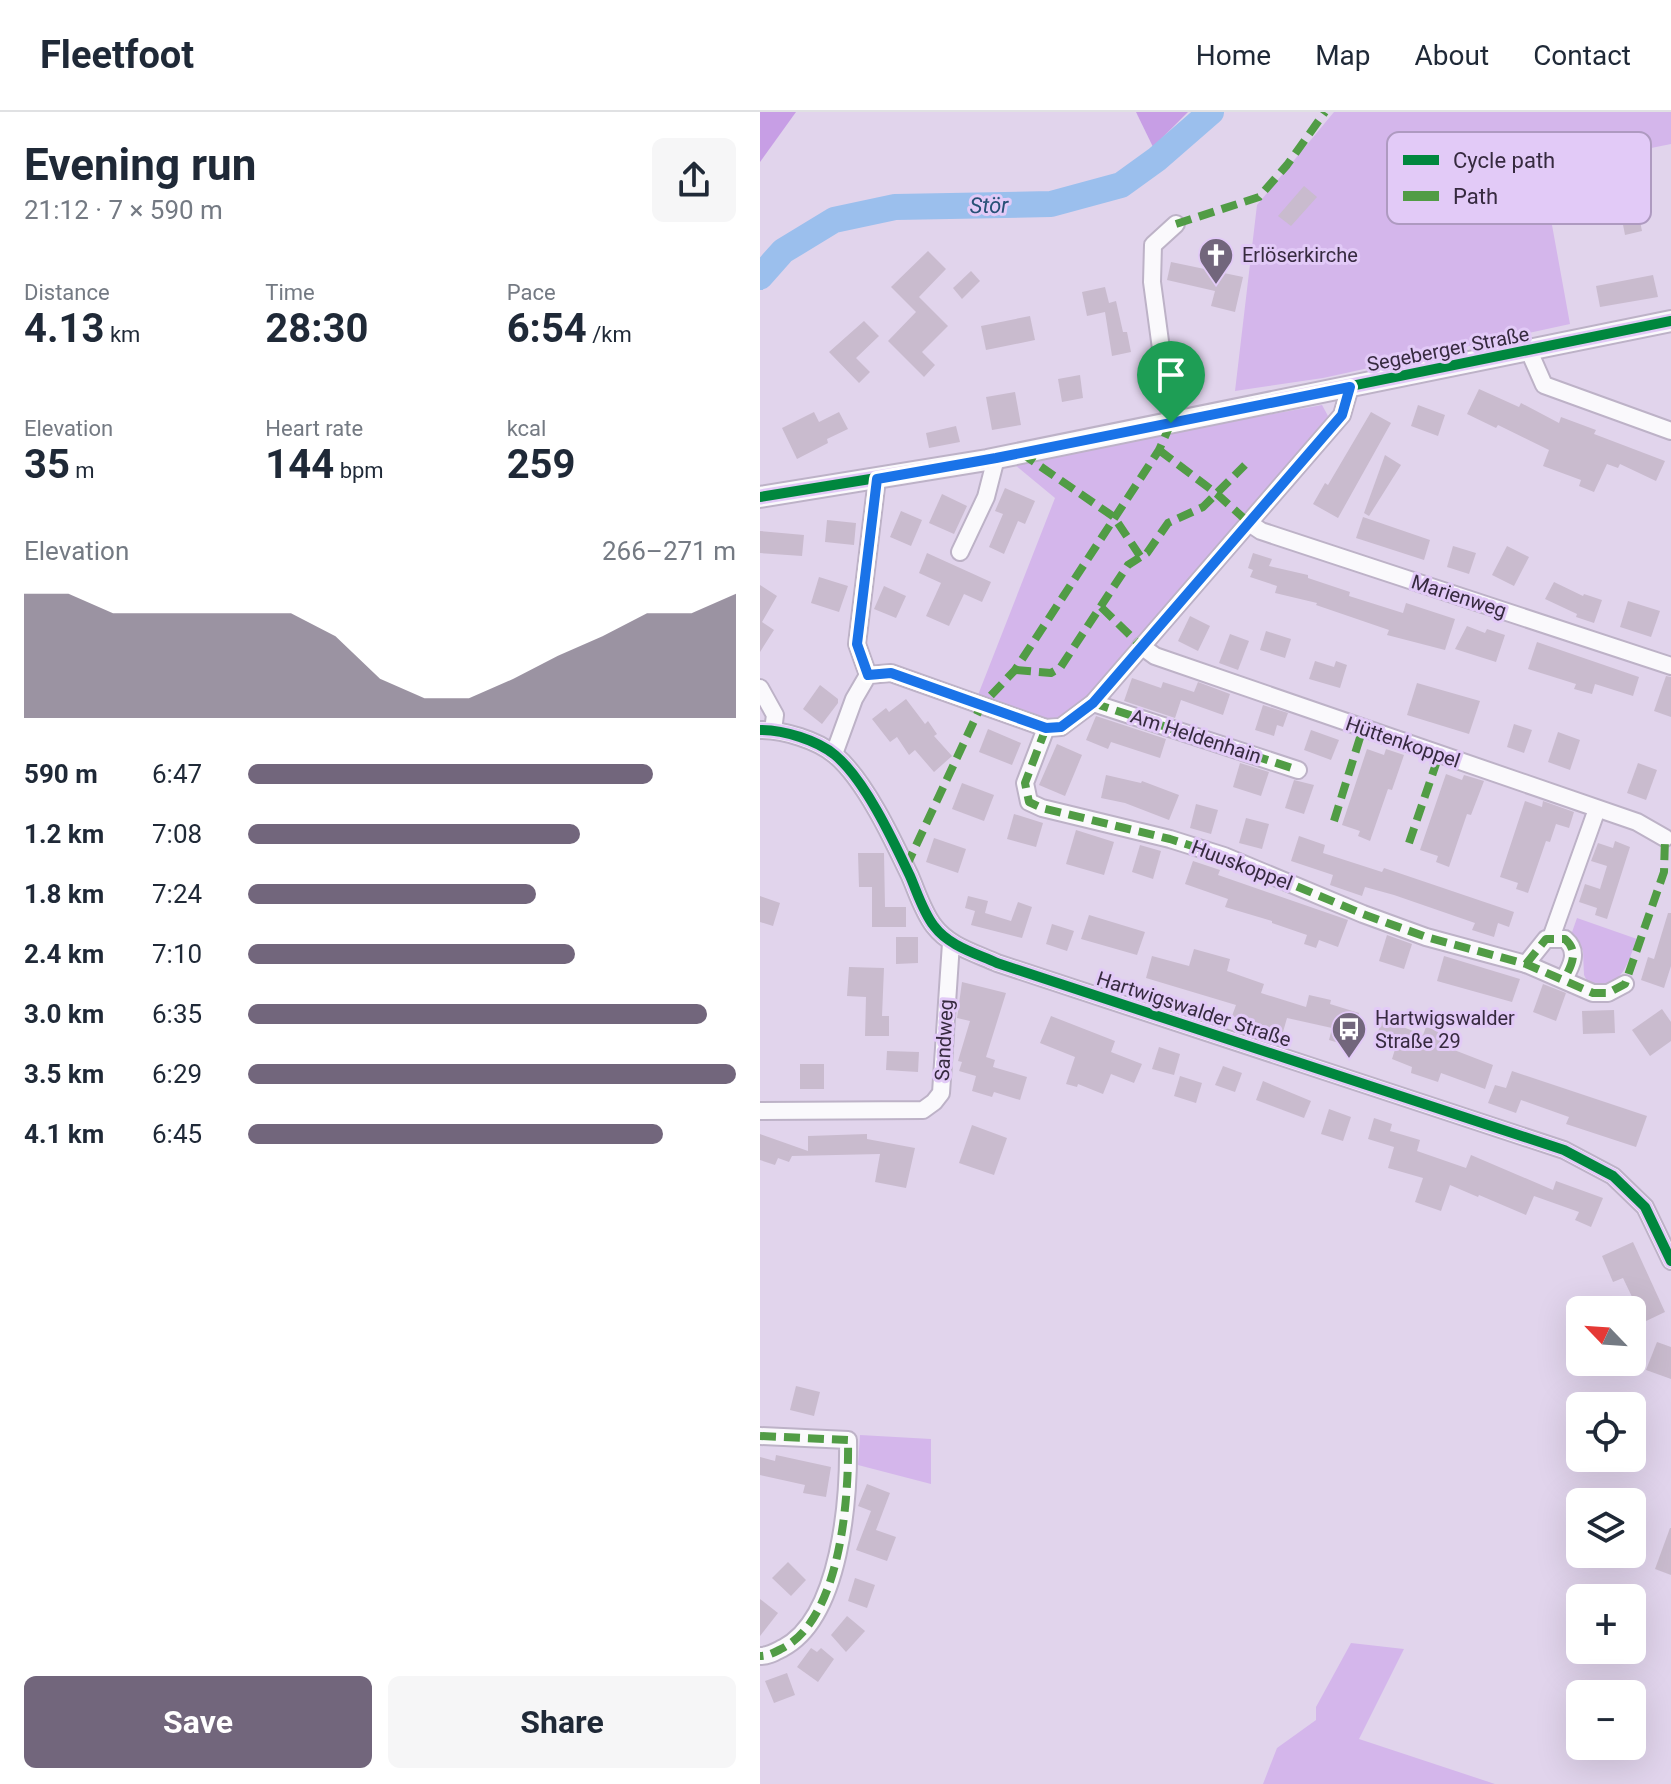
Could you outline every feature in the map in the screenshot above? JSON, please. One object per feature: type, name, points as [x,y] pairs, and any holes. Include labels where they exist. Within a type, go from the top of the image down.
[{"type":"main road","name":"Segeberger Straße","points":[[760,497],[996,458],[1671,321]]},
{"type":"street","points":[[1171,423],[1152,282],[1152,258],[1153,245],[1176,224]]},
{"type":"street","points":[[1529,351],[1544,385],[1671,431]]},
{"type":"street","points":[[868,675],[891,673],[1046,728],[1061,727],[1093,703],[1342,415],[1350,387]]},
{"type":"street","points":[[960,552],[989,489],[996,458]]},
{"type":"street","points":[[834,754],[854,699],[868,675],[857,644],[877,479]]},
{"type":"street","name":"Marienweg","points":[[1249,523],[1261,531],[1671,666]]},
{"type":"street","name":"Hüttenkoppel","points":[[1141,646],[1155,656],[1637,822],[1665,838]]},
{"type":"street","points":[[760,688],[775,715],[767,730]]},
{"type":"street","name":"Am Heldenhain","points":[[1093,703],[1298,770]]},
{"type":"street","name":"Huuskoppel","points":[[1046,728],[1025,783],[1029,802],[1042,808],[1170,839],[1224,856],[1363,914],[1426,937],[1526,964],[1593,993],[1608,993],[1625,984]]},
{"type":"street","name":"Hartwigswalder Straße","points":[[767,730],[800,738],[834,754],[861,786],[906,867],[933,925],[951,943],[997,963],[1564,1150],[1613,1176],[1645,1207],[1671,1261]]},
{"type":"street","points":[[1551,938],[1597,809]]},
{"type":"street","points":[[1526,964],[1546,939],[1565,939],[1572,945],[1574,956],[1564,979]]},
{"type":"street","name":"Sandweg","points":[[760,1111],[923,1110],[934,1102],[941,1093],[951,943]]},
{"type":"street","points":[[760,1436],[848,1440],[849,1492],[838,1556],[828,1587],[811,1621],[795,1641],[760,1656]]},
{"type":"shaded area","points":[[760,112],[796,112],[760,162]]},
{"type":"shaded area","points":[[1136,112],[1188,112],[1153,147]]},
{"type":"shaded area","points":[[1334,112],[1671,112],[1671,144],[1651,148],[1651,132],[1387,132],[1387,224],[1552,224],[1570,324],[1323,378],[1235,391],[1257,205]]},
{"type":"shaded area","points":[[1322,405],[1328,416],[1323,431],[1092,695],[1067,714],[1048,721],[978,695],[1055,498],[1015,465]]},
{"type":"shaded area","points":[[1577,918],[1637,939],[1626,967],[1615,980],[1598,984],[1587,981],[1583,951],[1571,935]]},
{"type":"shaded area","points":[[860,1435],[931,1439],[931,1484],[858,1465]]},
{"type":"shaded area","points":[[1351,1643],[1404,1649],[1359,1739],[1495,1784],[1263,1784],[1277,1748],[1316,1720],[1316,1707]]},
{"type":"building","points":[[1304,186],[1317,197],[1291,226],[1278,216]]},
{"type":"building","points":[[1623,224],[1641,224],[1642,231],[1625,235]]},
{"type":"building","points":[[928,251],[946,269],[919,297],[948,326],[922,352],[935,365],[924,377],[888,341],[916,312],[891,287]]},
{"type":"building","name":"Erlöserkirche","points":[[1171,262],[1243,277],[1235,312],[1211,306],[1215,291],[1167,280]]},
{"type":"building","points":[[971,271],[980,281],[962,299],[953,288]]},
{"type":"building","points":[[1653,275],[1658,297],[1600,307],[1596,286]]},
{"type":"building","points":[[1105,287],[1109,303],[1116,301],[1131,352],[1112,356],[1105,312],[1087,316],[1082,292]]},
{"type":"building","points":[[1030,316],[1035,340],[986,350],[981,326]]},
{"type":"building","points":[[864,321],[879,336],[856,358],[870,372],[859,383],[829,352]]},
{"type":"building","points":[[1080,375],[1083,398],[1062,402],[1058,379]]},
{"type":"building","points":[[1479,389],[1519,407],[1521,403],[1559,423],[1561,417],[1596,430],[1594,434],[1665,461],[1656,481],[1620,464],[1618,468],[1607,464],[1594,492],[1579,486],[1581,480],[1543,466],[1549,450],[1467,414]]},
{"type":"building","points":[[1015,392],[1021,425],[992,430],[986,397]]},
{"type":"building","points":[[1418,405],[1445,415],[1438,436],[1411,426]]},
{"type":"building","points":[[814,412],[819,422],[839,412],[848,429],[797,459],[782,428]]},
{"type":"building","points":[[1371,412],[1391,423],[1338,518],[1313,504],[1325,483],[1328,485]]},
{"type":"building","points":[[956,426],[960,442],[929,448],[926,433]]},
{"type":"building","points":[[1385,455],[1401,465],[1369,516],[1364,513]]},
{"type":"building","points":[[1005,488],[1035,501],[1025,524],[1018,521],[1004,554],[989,547],[1003,514],[995,511]]},
{"type":"building","points":[[942,494],[967,506],[954,534],[929,523]]},
{"type":"building","points":[[901,511],[922,520],[911,546],[890,537]]},
{"type":"building","points":[[1363,517],[1430,540],[1424,560],[1356,538]]},
{"type":"building","points":[[827,520],[856,523],[854,545],[825,542]]},
{"type":"building","points":[[760,531],[804,535],[802,556],[760,553]]},
{"type":"building","points":[[1453,546],[1476,553],[1469,574],[1447,567]]},
{"type":"building","points":[[1507,546],[1529,557],[1514,586],[1492,575]]},
{"type":"building","points":[[927,553],[991,582],[982,602],[964,594],[949,626],[926,616],[941,583],[919,573]]},
{"type":"building","points":[[1253,553],[1272,559],[1269,566],[1308,575],[1308,578],[1350,592],[1349,596],[1403,613],[1406,603],[1455,619],[1445,650],[1387,635],[1389,630],[1317,603],[1275,593],[1277,586],[1250,577],[1253,570],[1248,568]]},
{"type":"building","points":[[819,577],[848,586],[839,612],[811,603]]},
{"type":"building","points":[[1554,582],[1583,596],[1602,600],[1594,623],[1576,617],[1577,614],[1545,599]]},
{"type":"building","points":[[760,585],[777,596],[762,622],[774,630],[760,652]]},
{"type":"building","points":[[884,586],[906,596],[896,618],[874,609]]},
{"type":"building","points":[[1628,601],[1660,611],[1651,637],[1620,627]]},
{"type":"building","points":[[1190,616],[1210,626],[1198,651],[1178,641]]},
{"type":"building","points":[[1467,626],[1485,633],[1487,629],[1505,635],[1496,662],[1455,649]]},
{"type":"building","points":[[1266,631],[1291,639],[1285,658],[1260,650]]},
{"type":"building","points":[[1230,634],[1249,641],[1238,670],[1219,663]]},
{"type":"building","points":[[1537,642],[1639,677],[1633,696],[1595,684],[1592,694],[1574,689],[1576,684],[1528,669]]},
{"type":"building","points":[[1315,661],[1334,667],[1336,661],[1347,665],[1340,688],[1309,679]]},
{"type":"building","points":[[1666,676],[1671,677],[1671,717],[1654,711]]},
{"type":"building","points":[[1132,678],[1161,688],[1163,682],[1194,692],[1198,682],[1230,694],[1223,715],[1181,700],[1175,718],[1124,701]]},
{"type":"building","points":[[1417,683],[1480,701],[1469,734],[1407,715]]},
{"type":"building","points":[[820,685],[838,699],[822,724],[803,709]]},
{"type":"building","points":[[906,699],[925,724],[928,721],[937,734],[934,736],[952,756],[934,772],[915,750],[909,755],[897,737],[890,742],[872,719],[886,708],[889,712]]},
{"type":"building","points":[[1263,705],[1288,713],[1283,727],[1277,725],[1274,736],[1255,730]]},
{"type":"building","points":[[1096,716],[1166,739],[1160,758],[1111,742],[1108,749],[1086,740]]},
{"type":"building","points":[[1514,724],[1532,730],[1524,753],[1507,747]]},
{"type":"building","points":[[988,729],[1021,743],[1012,765],[979,752]]},
{"type":"building","points":[[1311,730],[1339,740],[1331,760],[1304,750]]},
{"type":"building","points":[[1558,732],[1580,740],[1570,770],[1548,762]]},
{"type":"building","points":[[1057,744],[1082,755],[1065,796],[1039,785]]},
{"type":"building","points":[[1367,749],[1384,755],[1386,749],[1404,755],[1370,841],[1358,836],[1360,831],[1342,825]]},
{"type":"building","points":[[1240,763],[1269,772],[1261,796],[1233,787]]},
{"type":"building","points":[[1638,763],[1657,770],[1646,800],[1627,793]]},
{"type":"building","points":[[1446,774],[1462,780],[1464,775],[1484,781],[1471,815],[1467,814],[1449,867],[1436,862],[1438,856],[1420,850]]},
{"type":"building","points":[[1106,775],[1142,781],[1179,795],[1169,820],[1125,803],[1101,798]]},
{"type":"building","points":[[1294,780],[1314,785],[1304,814],[1285,808]]},
{"type":"building","points":[[962,783],[994,795],[984,821],[952,809]]},
{"type":"building","points":[[1525,801],[1542,807],[1543,801],[1574,812],[1569,828],[1556,824],[1550,842],[1546,841],[1528,893],[1516,889],[1518,883],[1500,877]]},
{"type":"building","points":[[1196,804],[1218,810],[1211,834],[1190,828]]},
{"type":"building","points":[[1014,814],[1043,823],[1036,847],[1007,839]]},
{"type":"building","points":[[1246,818],[1269,824],[1262,849],[1239,843]]},
{"type":"building","points":[[1076,830],[1114,842],[1104,875],[1066,864]]},
{"type":"building","points":[[1299,836],[1325,845],[1323,853],[1382,872],[1384,868],[1514,912],[1509,927],[1498,923],[1494,937],[1472,930],[1475,923],[1394,895],[1365,887],[1362,896],[1330,885],[1333,875],[1291,861]]},
{"type":"building","points":[[934,838],[966,849],[958,873],[926,862]]},
{"type":"building","points":[[1615,841],[1630,847],[1607,919],[1595,915],[1597,908],[1579,902],[1585,884],[1600,889],[1607,866],[1591,861],[1598,843],[1613,848]]},
{"type":"building","points":[[1140,845],[1161,851],[1153,879],[1132,872]]},
{"type":"building","points":[[858,853],[884,853],[885,907],[906,907],[906,927],[872,927],[872,887],[859,887]]},
{"type":"building","points":[[1193,861],[1220,870],[1218,875],[1348,920],[1338,947],[1319,940],[1316,948],[1304,944],[1307,935],[1225,907],[1228,899],[1185,884]]},
{"type":"building","points":[[760,896],[780,903],[773,926],[760,922]]},
{"type":"building","points":[[968,896],[988,901],[985,913],[1011,921],[1018,902],[1032,907],[1022,938],[971,925],[975,911],[965,908]]},
{"type":"building","points":[[1668,913],[1671,913],[1671,966],[1664,988],[1641,980],[1648,957],[1654,959]]},
{"type":"building","points":[[1089,915],[1145,932],[1137,955],[1081,939]]},
{"type":"building","points":[[1052,924],[1074,931],[1067,951],[1046,944]]},
{"type":"building","points":[[1387,935],[1412,944],[1404,969],[1379,961]]},
{"type":"building","points":[[896,937],[918,937],[918,963],[896,964]]},
{"type":"building","points":[[1194,949],[1230,959],[1227,971],[1264,984],[1261,993],[1306,1007],[1309,995],[1331,1000],[1330,1004],[1359,1013],[1349,1046],[1329,1040],[1332,1028],[1287,1018],[1283,1032],[1232,1016],[1236,1005],[1146,978],[1152,956],[1189,966]]},
{"type":"building","points":[[1444,956],[1520,979],[1512,1002],[1437,981]]},
{"type":"building","points":[[849,967],[884,968],[882,1016],[889,1016],[889,1036],[865,1036],[866,997],[847,996]]},
{"type":"building","points":[[962,982],[1006,993],[986,1057],[995,1060],[993,1067],[1027,1077],[1020,1100],[994,1092],[992,1097],[972,1091],[976,1076],[959,1071],[962,1062],[958,1061],[970,1021],[957,1018]]},
{"type":"building","points":[[1543,984],[1566,993],[1556,1021],[1533,1012]]},
{"type":"building","points":[[1662,1009],[1671,1022],[1671,1041],[1650,1056],[1632,1030]]},
{"type":"building","points":[[1614,1010],[1615,1033],[1583,1034],[1582,1011]]},
{"type":"building","points":[[1051,1016],[1115,1041],[1111,1052],[1142,1064],[1134,1083],[1111,1074],[1103,1094],[1078,1084],[1077,1087],[1066,1084],[1075,1057],[1040,1043]]},
{"type":"building","points":[[1383,1019],[1423,1035],[1426,1027],[1453,1036],[1449,1048],[1493,1065],[1485,1089],[1441,1073],[1438,1082],[1411,1073],[1412,1067],[1392,1059],[1398,1040],[1377,1034]]},
{"type":"building","points":[[1159,1047],[1180,1054],[1174,1075],[1152,1069]]},
{"type":"building","points":[[887,1051],[919,1052],[918,1072],[886,1070]]},
{"type":"building","points":[[800,1064],[824,1064],[824,1089],[800,1089]]},
{"type":"building","points":[[1223,1066],[1242,1073],[1235,1092],[1215,1085]]},
{"type":"building","points":[[1512,1071],[1647,1116],[1636,1147],[1566,1124],[1569,1117],[1521,1100],[1516,1113],[1488,1103],[1495,1085],[1506,1088]]},
{"type":"building","points":[[1180,1076],[1202,1083],[1196,1103],[1174,1096]]},
{"type":"building","points":[[1263,1081],[1311,1101],[1304,1118],[1256,1100]]},
{"type":"building","points":[[1329,1109],[1351,1117],[1343,1141],[1321,1134]]},
{"type":"building","points":[[1374,1118],[1392,1124],[1390,1131],[1420,1140],[1417,1151],[1466,1168],[1471,1155],[1553,1190],[1556,1181],[1603,1198],[1591,1227],[1575,1220],[1579,1212],[1534,1196],[1526,1215],[1450,1185],[1441,1211],[1415,1202],[1423,1178],[1388,1168],[1394,1147],[1368,1139]]},
{"type":"building","points":[[972,1125],[1007,1138],[994,1175],[959,1163]]},
{"type":"building","points":[[760,1134],[808,1151],[808,1136],[867,1134],[867,1139],[915,1148],[906,1188],[875,1182],[880,1154],[792,1156],[789,1162],[778,1158],[775,1165],[760,1160]]},
{"type":"building","points":[[1633,1242],[1665,1312],[1646,1321],[1646,1296],[1632,1296],[1623,1278],[1613,1282],[1602,1256]]},
{"type":"building","points":[[1657,1342],[1671,1347],[1671,1379],[1646,1370]]},
{"type":"building","points":[[796,1386],[820,1392],[814,1416],[790,1410]]},
{"type":"building","points":[[776,1455],[831,1467],[826,1497],[803,1493],[805,1485],[760,1475],[760,1457],[775,1461]]},
{"type":"building","points":[[867,1484],[890,1493],[876,1530],[896,1537],[887,1561],[856,1550],[871,1511],[858,1506]]},
{"type":"building","points":[[1671,1528],[1671,1575],[1655,1569]]},
{"type":"building","points":[[788,1562],[806,1580],[791,1596],[772,1578]]},
{"type":"building","points":[[855,1578],[875,1585],[867,1608],[848,1601]]},
{"type":"building","points":[[760,1599],[778,1613],[760,1636]]},
{"type":"building","points":[[847,1616],[865,1631],[846,1652],[831,1635]]},
{"type":"building","points":[[811,1648],[817,1652],[821,1648],[834,1659],[818,1682],[797,1667]]},
{"type":"building","points":[[787,1673],[795,1695],[774,1703],[765,1681]]},
{"type":"waterway","name":"Stör","points":[[760,277],[783,251],[834,220],[895,207],[1051,204],[1121,185],[1157,159],[1211,112]]},
{"type":"marked path","points":[[1176,224],[1259,197],[1287,165],[1325,112]]},
{"type":"marked path","points":[[906,867],[981,706],[1015,670],[1159,450],[1171,423]]},
{"type":"marked path","points":[[1159,450],[1249,523]]},
{"type":"marked path","points":[[1021,453],[1114,517],[1140,556]]},
{"type":"marked path","points":[[1015,670],[1051,673],[1060,668],[1128,565],[1147,553],[1168,523],[1203,507],[1245,465]]},
{"type":"marked path","points":[[1101,607],[1141,646]]},
{"type":"marked path","points":[[1093,703],[1298,770]]},
{"type":"marked path","points":[[1046,728],[1025,783],[1029,802],[1224,856],[1363,914],[1426,937],[1526,964],[1593,993],[1608,993],[1625,984],[1664,872],[1665,838]]},
{"type":"marked path","points":[[1334,821],[1363,728]]},
{"type":"marked path","points":[[1409,843],[1439,755]]},
{"type":"marked path","points":[[1526,964],[1546,939],[1565,939],[1573,953],[1564,979]]},
{"type":"marked path","points":[[760,1436],[848,1440],[843,1523],[829,1584],[818,1611],[802,1633],[783,1648],[760,1656]]},
{"type":"cycle path","points":[[760,497],[987,460],[1671,321]]},
{"type":"cycle path","points":[[760,730],[810,740],[835,755],[846,766],[887,828],[930,920],[940,933],[955,944],[997,963],[1564,1150],[1613,1176],[1645,1207],[1671,1261]]},
{"type":"place","name":"Erlöserkirche","points":[[1216,286]]},
{"type":"place","name":"Hartwigswalder Straße 29","points":[[1349,1060]]},
{"type":"route","points":[[1350,387],[1342,415],[1093,703],[1061,727],[1046,728],[891,673],[868,675],[857,644],[877,479],[1171,423],[1350,387]]}]
